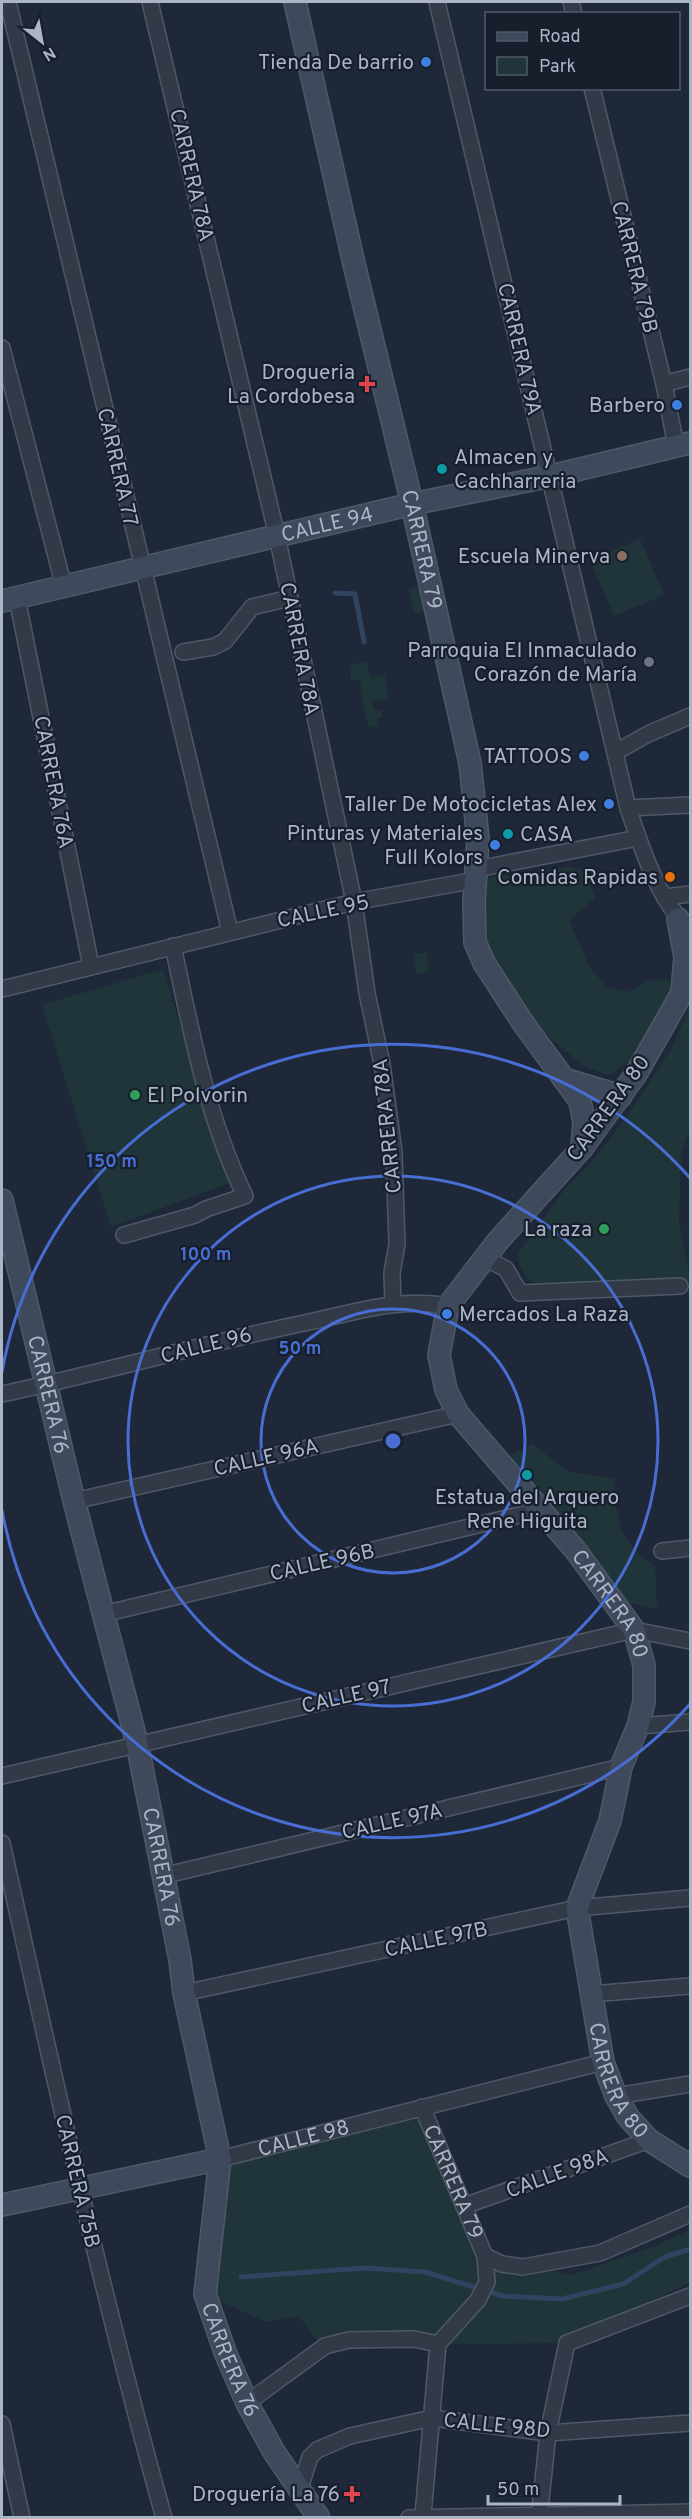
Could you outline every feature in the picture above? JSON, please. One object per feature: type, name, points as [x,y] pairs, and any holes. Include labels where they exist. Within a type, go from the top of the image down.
[{"type":"street","name":"CARRERA 77","points":[[8,2],[230,932]]},
{"type":"street","name":"CARRERA 78A","points":[[150,2],[277,536],[354,902],[382,1064],[394,1152],[397,1244],[392,1273],[393,1304]]},
{"type":"street","name":"CARRERA 79","points":[[296,2],[354,264],[412,504],[470,763],[478,839],[473,931],[478,953],[523,1023],[580,1101],[584,1122],[582,1148]]},
{"type":"street","name":"CARRERA 79A","points":[[437,2],[628,808],[638,838],[664,897],[684,923]]},
{"type":"street","name":"CARRERA 79B","points":[[592,90],[664,384],[683,445]]},
{"type":"street","points":[[2,348],[64,587]]},
{"type":"street","points":[[664,384],[690,377]]},
{"type":"street","name":"CALLE 94","points":[[9,600],[412,504],[551,476],[683,445]]},
{"type":"street","points":[[183,652],[213,647],[225,641],[252,607],[290,598]]},
{"type":"street","name":"CARRERA 76A","points":[[9,600],[91,966]]},
{"type":"street","points":[[616,753],[648,734],[690,716]]},
{"type":"street","points":[[628,808],[690,805]]},
{"type":"street","name":"CALLE 95","points":[[2,989],[354,902],[638,838]]},
{"type":"street","points":[[664,897],[690,894]]},
{"type":"street","points":[[684,923],[688,986]]},
{"type":"street","points":[[124,1235],[195,1215],[245,1196],[230,1164],[200,1070],[173,946]]},
{"type":"street","name":"CARRERA 80","points":[[688,986],[621,1096],[582,1148],[485,1258],[448,1306],[438,1355],[446,1390],[458,1414],[576,1551],[634,1630],[645,1679],[644,1702],[638,1726],[621,1767],[610,1821],[577,1908],[603,2062],[616,2096],[628,2117],[649,2140],[690,2166]]},
{"type":"street","points":[[564,1079],[621,1096]]},
{"type":"street","name":"CARRERA 76","points":[[2,1200],[74,1501],[137,1743],[180,1960],[184,1993],[220,2159],[205,2294],[225,2352],[247,2403],[299,2491],[319,2517]]},
{"type":"street","points":[[485,1258],[506,1269],[520,1293],[680,1286]]},
{"type":"street","name":"CALLE 96","points":[[2,1394],[255,1333],[393,1304],[429,1302],[448,1306]]},
{"type":"street","name":"CALLE 96A","points":[[74,1501],[458,1414]]},
{"type":"street","name":"CALLE 96B","points":[[103,1614],[541,1509]]},
{"type":"street","points":[[662,1551],[690,1548]]},
{"type":"street","name":"CALLE 97","points":[[2,1776],[634,1630],[690,1641]]},
{"type":"street","points":[[638,1726],[690,1722]]},
{"type":"street","name":"CALLE 97A","points":[[162,1876],[621,1767]]},
{"type":"street","name":"CARRERA 75B","points":[[2,1843],[79,2188],[138,2424],[164,2517]]},
{"type":"street","name":"CALLE 97B","points":[[184,1993],[577,1908],[690,1898]]},
{"type":"street","points":[[591,1994],[690,1986]]},
{"type":"street","name":"CALLE 98","points":[[2,2205],[220,2159],[603,2062]]},
{"type":"street","points":[[616,2096],[690,2084]]},
{"type":"street","name":"CARRERA 79","points":[[422,2107],[485,2256],[487,2282],[478,2300],[438,2344]]},
{"type":"street","name":"CALLE 98A","points":[[464,2206],[649,2140]]},
{"type":"street","points":[[485,2256],[502,2264],[524,2267],[600,2253],[690,2214]]},
{"type":"street","points":[[539,2517],[548,2433],[567,2343],[690,2295]]},
{"type":"street","points":[[247,2403],[325,2346],[350,2340],[414,2339],[438,2344],[432,2418],[416,2516],[539,2517],[690,2512]]},
{"type":"street","name":"CALLE 98D","points":[[299,2491],[310,2457],[317,2450],[350,2436],[432,2418],[548,2433],[690,2423]]},
{"type":"street","points":[[2,2424],[22,2517]]},
{"type":"green space","points":[[640,539],[664,595],[614,616],[590,560]]},
{"type":"green space","points":[[419,586],[424,611],[414,613],[409,589]]},
{"type":"green space","points":[[366,661],[371,678],[385,675],[388,697],[372,702],[375,711],[381,710],[382,717],[377,719],[377,726],[369,728],[362,698],[361,680],[351,680],[350,665]]},
{"type":"green space","points":[[568,867],[585,869],[595,898],[569,920],[589,966],[606,987],[628,992],[648,981],[660,979],[666,980],[679,989],[658,1027],[641,1049],[621,1068],[608,1075],[585,1067],[552,1040],[489,959],[480,932],[484,878]]},
{"type":"green space","points":[[427,953],[429,972],[416,974],[413,954]]},
{"type":"green space","name":"El Polvorin","points":[[163,969],[229,1183],[111,1227],[42,1005]]},
{"type":"green space","points":[[690,1005],[690,1130],[681,1153],[679,1221],[690,1279],[548,1287],[535,1283],[520,1267],[518,1254],[565,1189],[596,1157],[627,1116],[672,1048]]},
{"type":"green space","points":[[532,1444],[568,1471],[614,1479],[621,1529],[632,1546],[655,1567],[657,1609],[629,1603],[505,1458]]},
{"type":"green space","points":[[422,2107],[485,2256],[572,2275],[655,2246],[690,2230],[690,2282],[567,2343],[319,2342],[298,2316],[266,2322],[205,2294],[220,2159]]},
{"type":"waterway","points":[[335,593],[355,594],[364,642]]},
{"type":"waterway","points":[[241,2277],[365,2268],[425,2272],[503,2296],[562,2299],[623,2284],[665,2257],[690,2249]]},
{"type":"place","name":"Tienda De barrio","points":[[426,62]]},
{"type":"place","name":"Drogueria La Cordobesa","points":[[367,384]]},
{"type":"place","name":"Barbero","points":[[677,405]]},
{"type":"place","name":"Almacen y Cachharreria","points":[[442,469]]},
{"type":"place","name":"Escuela Minerva","points":[[622,556]]},
{"type":"place","name":"Parroquia El Inmaculado Corazón de María","points":[[649,662]]},
{"type":"place","name":"TATTOOS","points":[[584,756]]},
{"type":"place","name":"Taller De Motocicletas Alex","points":[[609,804]]},
{"type":"place","name":"CASA","points":[[508,834]]},
{"type":"place","name":"Pinturas y Materiales Full Kolors","points":[[495,845]]},
{"type":"place","name":"Comidas Rapidas","points":[[670,877]]},
{"type":"place","name":"El Polvorin","points":[[135,1095]]},
{"type":"place","name":"La raza","points":[[604,1229]]},
{"type":"place","name":"Mercados La Raza","points":[[447,1314]]},
{"type":"place","name":"Estatua del Arquero Rene Higuita","points":[[527,1475]]},
{"type":"place","name":"Droguería La 76","points":[[352,2494]]}]
